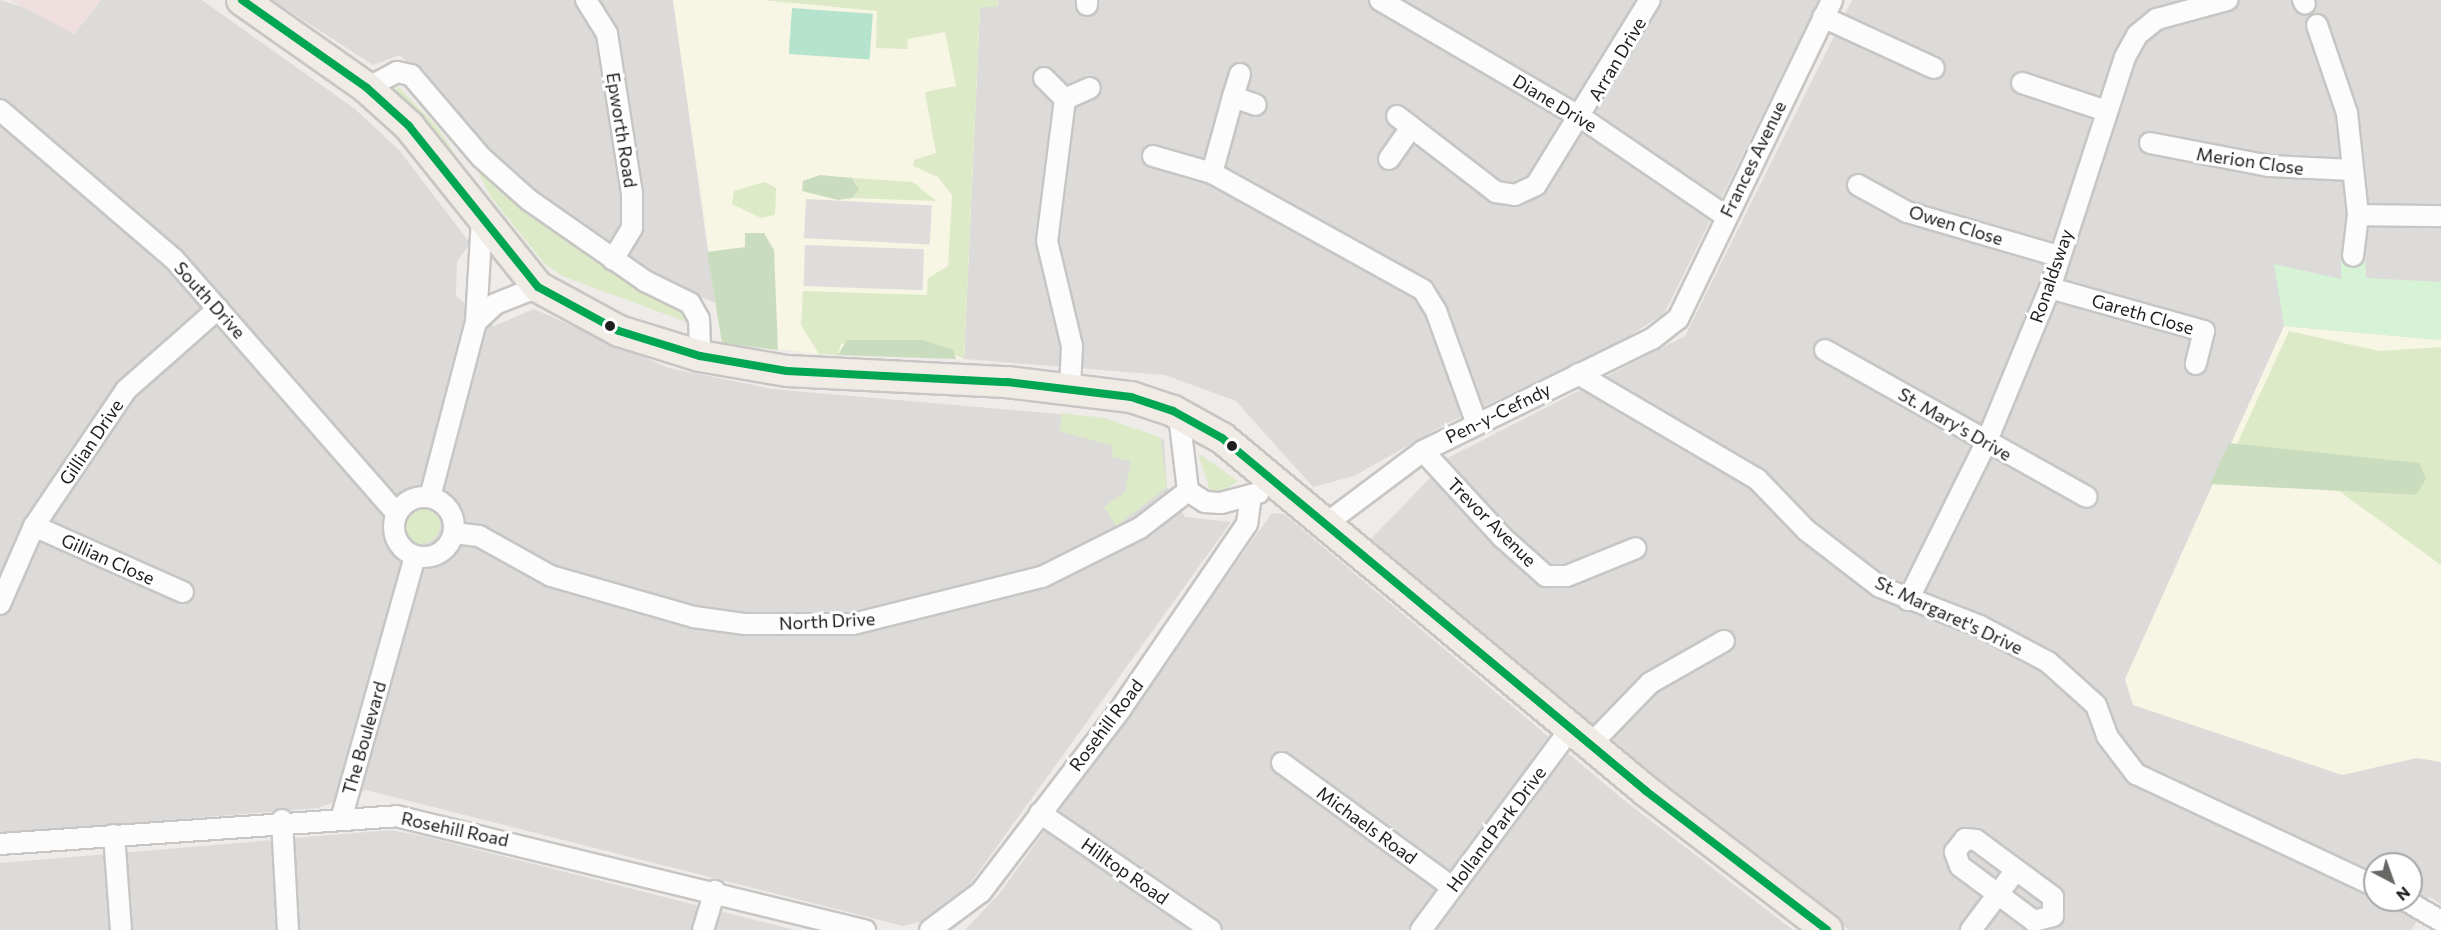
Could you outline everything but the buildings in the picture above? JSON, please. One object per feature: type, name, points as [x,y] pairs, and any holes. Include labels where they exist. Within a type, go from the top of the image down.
[{"type":"main road","points":[[249,2],[368,88],[409,126],[538,287],[619,331],[700,356],[787,371],[1070,388],[1131,397],[1179,415],[1222,438],[1279,482],[1581,736],[1827,930]]},
{"type":"street","name":"Epworth Road","points":[[586,0],[607,34],[632,194],[632,228],[612,260]]},
{"type":"street","name":"Diane Drive","points":[[1380,0],[1582,118],[1724,215]]},
{"type":"street","name":"Arran Drive","points":[[1389,159],[1404,122],[1496,192],[1515,195],[1536,185],[1582,118],[1650,0]]},
{"type":"street","name":"Ronaldsway","points":[[1908,600],[1986,443],[2050,288],[2058,256],[2106,111],[2137,34],[2177,10],[2227,0]]},
{"type":"street","points":[[1827,9],[1934,68]]},
{"type":"street","name":"Frances Avenue","points":[[1678,319],[1724,215],[1827,9]]},
{"type":"street","points":[[2317,25],[2347,112],[2358,214],[2354,256]]},
{"type":"street","points":[[368,88],[397,72],[411,75],[482,158],[529,200],[612,260],[690,303],[699,319],[700,356]]},
{"type":"street","points":[[1212,173],[1240,74]]},
{"type":"street","points":[[1044,78],[1065,99]]},
{"type":"street","points":[[2022,83],[2106,111]]},
{"type":"street","points":[[1065,99],[1090,88]]},
{"type":"street","points":[[1233,96],[1256,105]]},
{"type":"street","points":[[1065,99],[1047,241],[1072,346],[1070,388]]},
{"type":"street","name":"South Drive","points":[[0,110],[174,259],[396,513]]},
{"type":"street","name":"Merion Close","points":[[2150,143],[2259,165],[2352,170]]},
{"type":"street","points":[[1153,156],[1212,173],[1423,290],[1436,311],[1477,424]]},
{"type":"street","name":"Owen Close","points":[[1858,185],[1907,212],[2058,256]]},
{"type":"street","points":[[2358,214],[2441,216]]},
{"type":"street","points":[[430,497],[476,322],[482,218]]},
{"type":"street","points":[[476,322],[495,304],[538,287]]},
{"type":"street","name":"Gareth Close","points":[[2050,288],[2204,331],[2196,364]]},
{"type":"street","name":"Gillian Drive","points":[[0,604],[34,526],[126,390],[218,309]]},
{"type":"street","name":"Pen-y-Cefndy","points":[[1328,523],[1423,450],[1652,339],[1678,319]]},
{"type":"street","name":"St. Mary's Drive","points":[[1825,350],[1986,443],[2087,497]]},
{"type":"street","name":"St. Margaret's Drive","points":[[1578,374],[1756,479],[1806,530],[1880,587],[1908,600],[1980,626],[2079,685],[2136,774],[2363,880]]},
{"type":"street","points":[[1179,415],[1188,491],[1205,502],[1251,497],[1279,482]]},
{"type":"street","name":"Trevor Avenue","points":[[1423,450],[1502,537],[1546,576],[1567,576],[1636,548]]},
{"type":"street","name":"North Drive","points":[[454,533],[479,536],[551,576],[694,617],[744,624],[854,624],[1042,577],[1131,533],[1188,491]]},
{"type":"street","points":[[430,497],[452,514],[454,533],[436,555],[414,556],[394,534],[396,513],[411,499],[430,497]]},
{"type":"street","name":"Rosehill Road","points":[[930,930],[981,892],[1120,710],[1247,524],[1251,497]]},
{"type":"street","name":"Gillian Close","points":[[34,526],[183,592]]},
{"type":"street","name":"The Boulevard","points":[[342,816],[414,556]]},
{"type":"street","name":"Holland Park Drive","points":[[1421,930],[1452,887],[1581,736],[1650,683],[1724,641]]},
{"type":"street","name":"Michaels Road","points":[[1282,763],[1452,887]]},
{"type":"street","name":"Hilltop Road","points":[[1040,813],[1210,930]]},
{"type":"street","name":"Rosehill Road","points":[[0,844],[282,820],[342,816],[396,816],[443,824],[865,930]]},
{"type":"street","points":[[282,820],[288,930]]},
{"type":"street","points":[[114,835],[121,930]]},
{"type":"street","points":[[1976,840],[2053,897],[2053,916],[2034,921],[1998,894],[1957,863],[1956,847],[1976,840]]},
{"type":"street","points":[[1971,930],[2016,870]]},
{"type":"street","points":[[704,930],[715,891]]},
{"type":"street","points":[[2423,910],[2441,921]]},
{"type":"shaded area","points":[[0,0],[36,11],[74,34],[101,0],[202,0],[355,109],[399,150],[470,243],[457,262],[456,296],[494,326],[534,309],[669,368],[772,389],[1104,418],[1164,440],[1167,487],[1185,517],[1231,522],[962,895],[920,922],[903,926],[366,790],[318,808],[0,834]]},
{"type":"shaded area","points":[[10,0],[101,0],[74,34]]},
{"type":"shaded area","points":[[272,0],[673,0],[715,303],[641,271],[525,187],[400,55],[373,65]]},
{"type":"shaded area","points":[[673,0],[998,0],[997,7],[980,7],[964,359],[819,354],[722,343]]},
{"type":"shaded area","points":[[998,0],[1819,0],[1664,314],[1616,344],[1448,423],[1354,476],[1313,487],[1236,401],[1165,375],[964,359],[980,7],[997,7]]},
{"type":"shaded area","points":[[1852,0],[2441,0],[2441,684],[2417,757],[2441,762],[2441,905],[2429,896],[2423,908],[2423,852],[2363,852],[2363,912],[2421,912],[2412,930],[1849,930],[1555,698],[1371,539],[1431,477],[1438,463],[1685,336]]},
{"type":"shaded area","points":[[806,199],[932,206],[930,245],[804,238]]},
{"type":"shaded area","points":[[805,245],[924,249],[922,290],[804,286]]},
{"type":"shaded area","points":[[2284,326],[2441,340],[2441,762],[2417,758],[2342,775],[2133,705],[2125,679]]},
{"type":"shaded area","points":[[1272,513],[1284,514],[1620,797],[1793,930],[965,930],[1000,893]]},
{"type":"shaded area","points":[[391,830],[427,837],[795,930],[0,930],[0,863]]},
{"type":"green space","points":[[763,0],[998,0],[997,7],[980,7],[964,359],[923,340],[841,344],[838,355],[819,354],[801,325],[803,291],[927,295],[928,278],[948,266],[952,195],[938,177],[913,166],[914,160],[936,153],[925,92],[956,86],[945,32],[907,39],[908,49],[876,48],[877,11]]},
{"type":"green space","points":[[792,8],[873,14],[870,60],[789,54]]},
{"type":"green space","points":[[398,86],[438,128],[483,197],[395,95]]},
{"type":"green space","points":[[469,154],[572,243],[687,307],[692,324],[562,276],[544,263],[491,197]]},
{"type":"green space","points":[[820,175],[852,178],[859,189],[852,198],[838,200],[802,191],[803,181]]},
{"type":"green space","points":[[852,178],[913,182],[936,201],[852,198],[857,184]]},
{"type":"green space","points":[[765,182],[776,188],[775,215],[761,218],[732,204],[734,191]]},
{"type":"green space","points":[[745,233],[764,233],[774,250],[778,350],[722,343],[707,252],[745,247]]},
{"type":"green space","points":[[2365,256],[2366,278],[2441,282],[2441,340],[2284,326],[2274,264],[2341,279],[2341,257]]},
{"type":"green space","points":[[2289,331],[2379,351],[2441,347],[2441,565],[2339,491],[2416,495],[2301,453],[2236,446]]},
{"type":"green space","points":[[847,340],[923,340],[953,350],[956,359],[838,355]]},
{"type":"green space","points":[[1062,413],[1104,418],[1160,437],[1167,487],[1116,526],[1104,507],[1125,492],[1131,461],[1112,457],[1113,446],[1059,431]]},
{"type":"green space","points":[[2229,443],[2419,463],[2426,479],[2416,495],[2210,484]]},
{"type":"green space","points":[[1198,453],[1238,481],[1220,493],[1210,490]]},
{"type":"green space","points":[[421,506],[435,511],[440,525],[435,539],[421,544],[407,539],[402,525],[407,511]]},
{"type":"transit line","points":[[242,0],[367,88],[409,126],[538,287],[619,331],[700,356],[787,371],[1007,382],[1131,397],[1173,411],[1222,438],[1646,791],[1827,930]]}]
